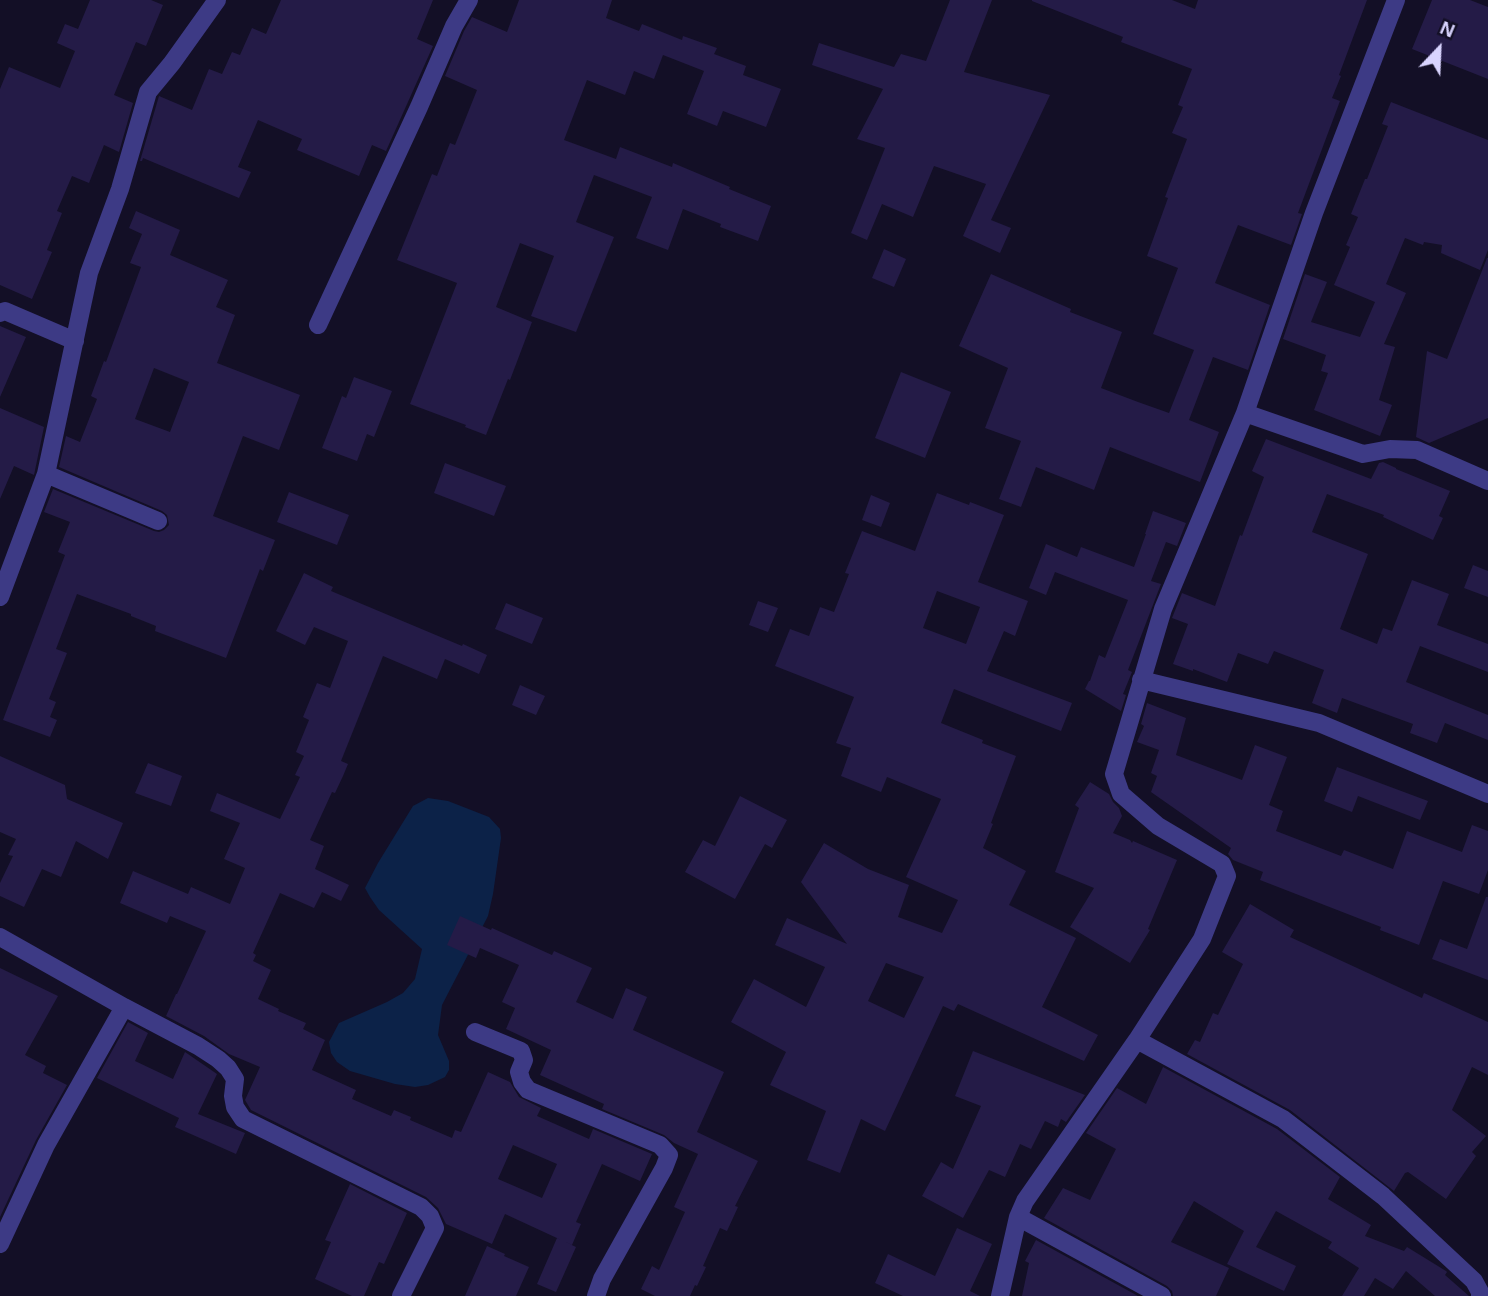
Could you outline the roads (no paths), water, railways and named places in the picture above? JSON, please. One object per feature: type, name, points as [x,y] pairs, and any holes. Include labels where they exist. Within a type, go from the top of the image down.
[{"type":"street","points":[[0,597],[46,474],[89,273],[120,189],[148,92],[217,0]]},
{"type":"street","points":[[318,326],[468,0]]},
{"type":"street","points":[[1000,1296],[1018,1217],[1025,1201],[1137,1040],[1202,939],[1227,876],[1222,864],[1158,826],[1121,794],[1114,774],[1163,609],[1245,413],[1314,213],[1396,0]]},
{"type":"street","points":[[0,313],[5,311],[75,341]]},
{"type":"street","points":[[1245,413],[1363,454],[1390,449],[1418,450],[1488,481]]},
{"type":"street","points":[[46,474],[158,522]]},
{"type":"street","points":[[1141,680],[1319,723],[1488,794]]},
{"type":"street","points":[[0,937],[218,1059],[235,1079],[235,1107],[243,1119],[421,1207],[430,1216],[435,1228],[401,1296]]},
{"type":"street","points":[[0,1244],[46,1145],[124,1007]]},
{"type":"street","points":[[475,1032],[521,1051],[524,1060],[519,1072],[528,1090],[660,1145],[669,1155],[602,1279],[596,1296]]},
{"type":"street","points":[[1137,1040],[1283,1119],[1383,1196],[1474,1281],[1480,1296]]},
{"type":"street","points":[[1018,1217],[1161,1296]]},
{"type":"water","points":[[428,798],[448,801],[489,817],[500,829],[501,838],[488,916],[442,1005],[438,1035],[449,1061],[449,1070],[445,1077],[428,1085],[415,1087],[350,1071],[337,1062],[331,1053],[329,1042],[339,1023],[403,993],[415,979],[422,949],[379,910],[365,888],[413,806]]}]
